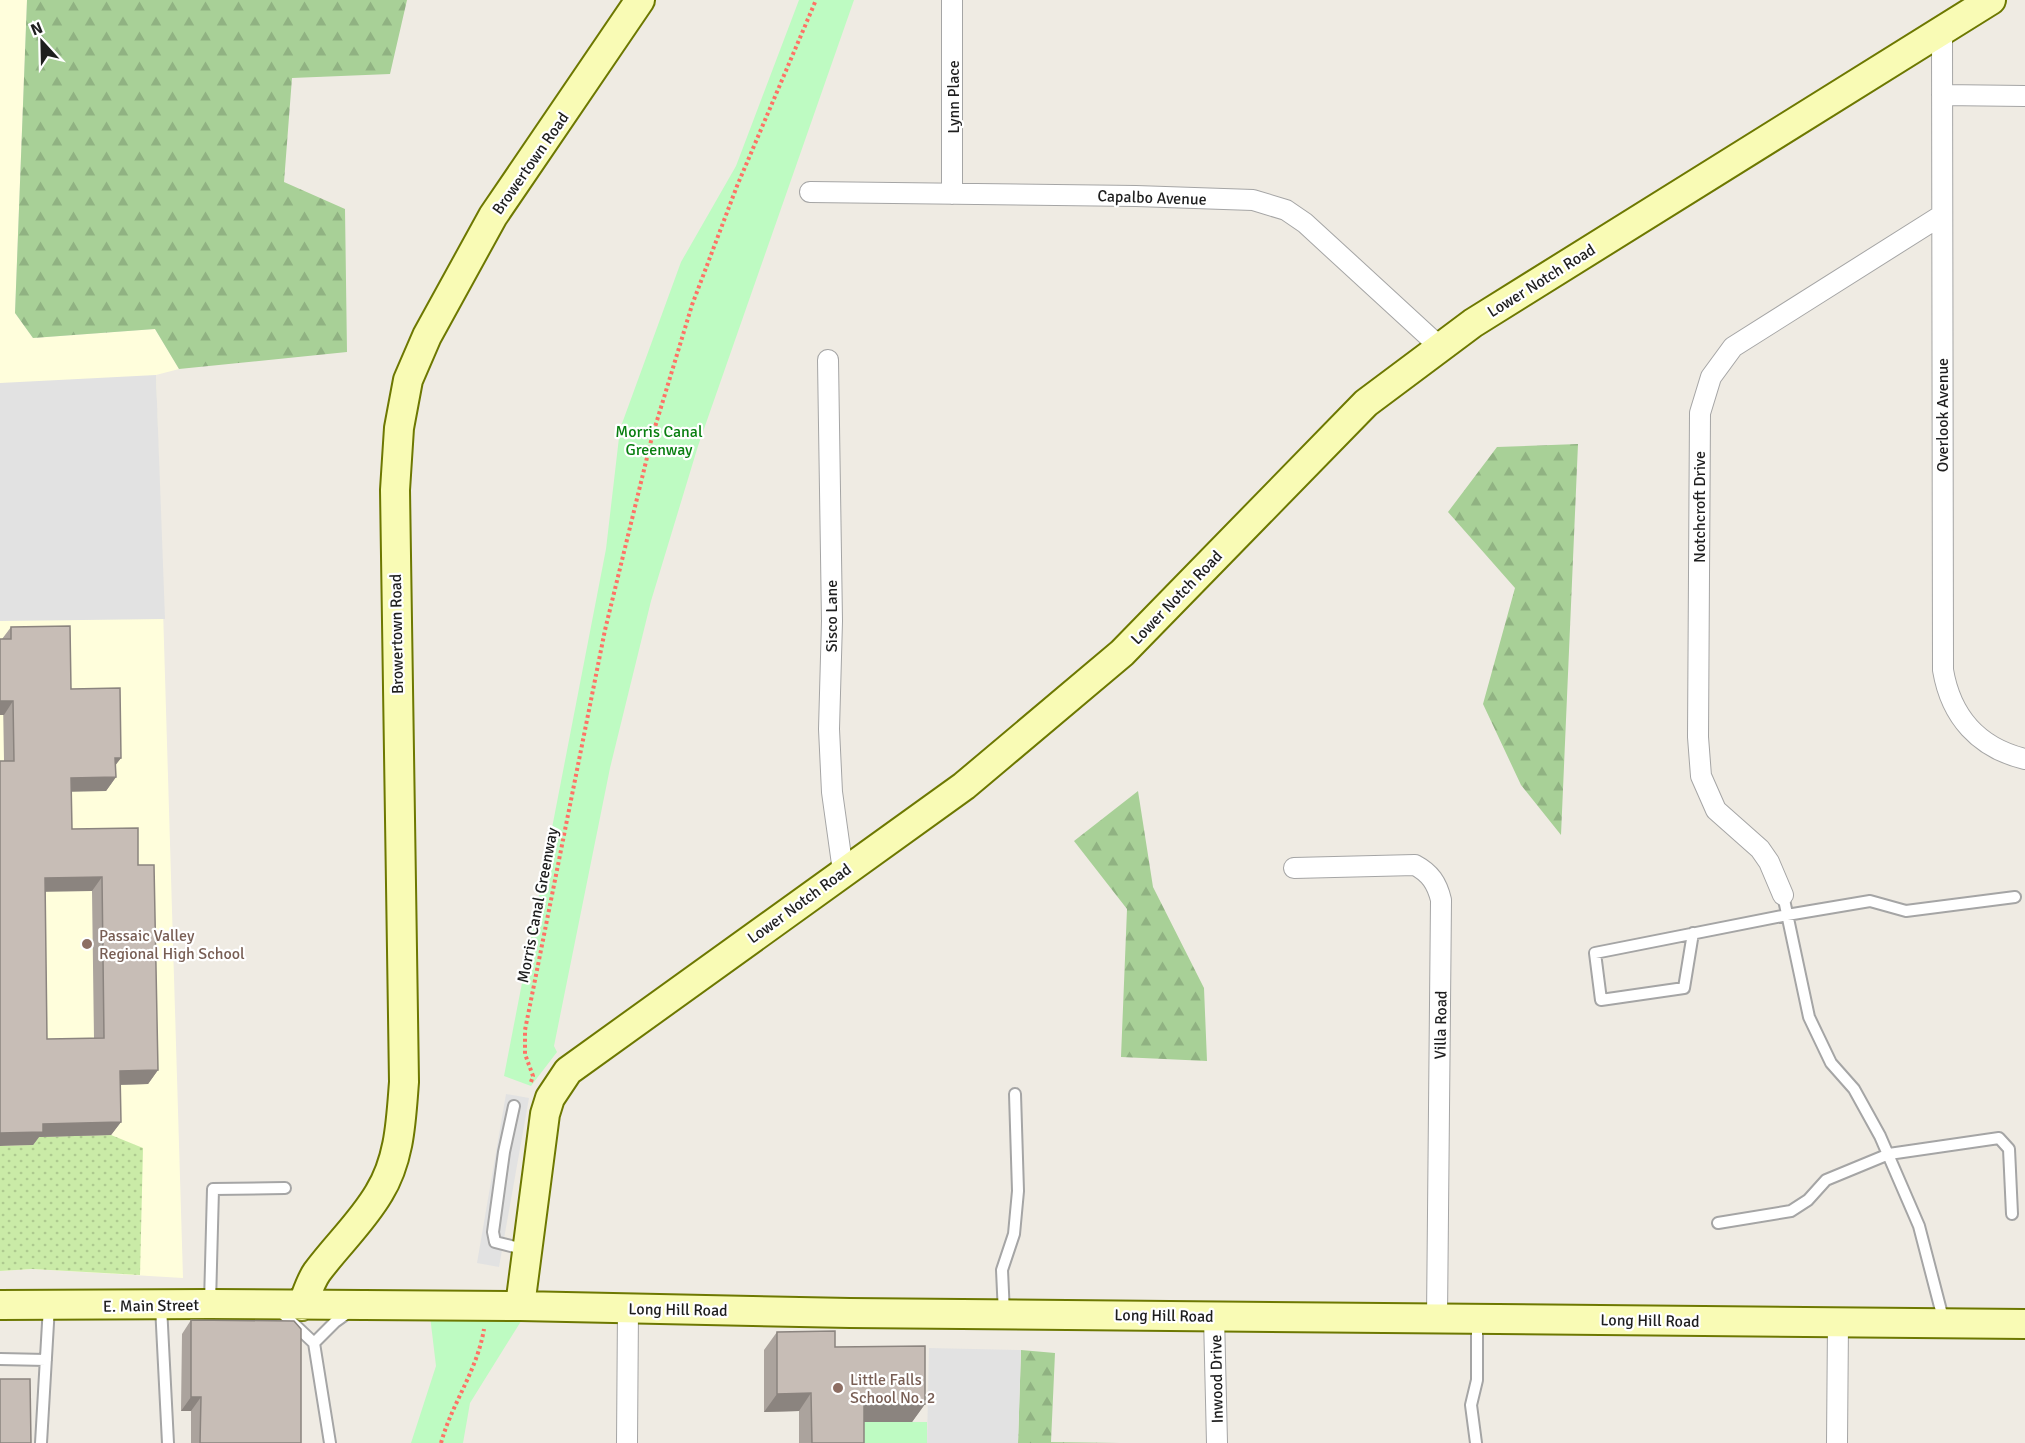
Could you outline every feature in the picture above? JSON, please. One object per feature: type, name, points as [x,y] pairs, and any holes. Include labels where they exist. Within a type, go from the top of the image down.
[{"type":"street","name":"Browertown Road","points":[[302,1305],[317,1272],[380,1192],[394,1162],[400,1132],[404,1082],[395,490],[399,428],[408,380],[450,291],[493,216],[640,0]]},
{"type":"street","name":"Lynn Place","points":[[952,0],[952,194]]},
{"type":"street","name":"Lower Notch Road","points":[[520,1306],[545,1114],[550,1098],[568,1071],[964,786],[1122,653],[1366,403],[1440,347],[1473,323],[1991,0]]},
{"type":"street","name":"Overlook Avenue","points":[[1942,30],[1943,670],[1953,703],[1977,736],[2005,754],[2025,759]]},
{"type":"street","points":[[1942,95],[2025,96]]},
{"type":"street","name":"Capalbo Avenue","points":[[810,192],[1136,196],[1253,200],[1271,204],[1286,210],[1305,223],[1440,347]]},
{"type":"street","name":"Notchcroft Drive","points":[[1783,895],[1769,862],[1760,849],[1716,810],[1701,776],[1698,737],[1700,412],[1711,377],[1733,347],[1942,215]]},
{"type":"street","name":"Sisco Lane","points":[[828,360],[832,621],[829,729],[832,792],[843,871]]},
{"type":"street","name":"Villa Road","points":[[1294,868],[1415,865],[1424,870],[1439,890],[1441,900],[1437,1318]]},
{"type":"street","name":"E. Main Street","points":[[0,1305],[302,1305]]},
{"type":"street","name":"Long Hill Road","points":[[302,1305],[2025,1324]]},
{"type":"street","points":[[627,1443],[628,1308]]},
{"type":"street","name":"Inwood Drive","points":[[1214,1316],[1217,1443]]},
{"type":"street","points":[[1838,1322],[1838,1443]]},
{"type":"lane","points":[[1783,895],[1809,1017],[1832,1063],[1854,1089],[1888,1154],[1919,1226],[1945,1324]]},
{"type":"lane","points":[[1693,933],[1684,988],[1601,1000],[1595,953],[1693,933],[1787,915],[1870,901],[1906,911],[2015,897]]},
{"type":"lane","points":[[1004,1314],[1002,1270],[1014,1234],[1018,1191],[1015,1094]]},
{"type":"lane","points":[[514,1106],[504,1152],[493,1232],[495,1242],[527,1250]]},
{"type":"lane","points":[[1718,1223],[1791,1211],[1808,1200],[1826,1180],[1888,1154],[1999,1138],[2009,1149],[2012,1215]]},
{"type":"lane","points":[[210,1304],[213,1189],[285,1188]]},
{"type":"lane","points":[[274,1305],[314,1343],[330,1443]]},
{"type":"lane","points":[[41,1443],[49,1306]]},
{"type":"lane","points":[[161,1306],[168,1443]]},
{"type":"lane","points":[[314,1343],[335,1322],[359,1306]]},
{"type":"lane","points":[[1476,1443],[1471,1405],[1477,1380],[1477,1318]]},
{"type":"lane","points":[[0,1359],[46,1360]]},
{"type":"path","name":"Morris Canal Greenway","points":[[529,1088],[532,1076],[525,1054],[525,1030],[605,630],[652,437],[692,305],[816,0]]},
{"type":"path","points":[[441,1443],[482,1345],[485,1322]]},
{"type":"shaded area","name":"Passaic Valley Regional High School","points":[[0,0],[27,0],[15,313],[33,338],[155,329],[179,369],[156,375],[183,1278],[32,1269],[0,1271]]},
{"type":"shaded area","points":[[156,375],[165,619],[0,621],[0,383]]},
{"type":"shaded area","points":[[506,1094],[529,1098],[499,1267],[477,1263]]},
{"type":"shaded area","points":[[929,1348],[1021,1350],[1018,1443],[927,1443]]},
{"type":"green space","points":[[27,0],[407,0],[390,74],[292,78],[284,182],[345,209],[347,352],[179,369],[155,329],[33,338],[15,313]]},
{"type":"green space","name":"Morris Canal Greenway","points":[[799,0],[854,0],[698,446],[651,601],[610,768],[554,1046],[557,1052],[531,1086],[504,1076],[606,549],[620,429],[681,262],[736,166]]},
{"type":"green space","points":[[1578,444],[1561,835],[1521,785],[1483,704],[1515,588],[1448,512],[1497,447]]},
{"type":"green space","points":[[1138,791],[1153,887],[1204,988],[1207,1061],[1121,1057],[1127,909],[1074,841]]},
{"type":"green space","points":[[111,1135],[143,1148],[140,1275],[32,1269],[0,1271],[0,1146],[33,1145],[33,1137]]},
{"type":"green space","points":[[430,1316],[523,1318],[470,1403],[463,1443],[411,1443],[436,1366]]},
{"type":"green space","points":[[1021,1350],[1055,1353],[1051,1442],[1120,1443],[1018,1443]]},
{"type":"green space","points":[[851,1422],[927,1422],[927,1443],[851,1443]]},
{"type":"building","points":[[70,626],[71,689],[120,688],[121,758],[115,758],[116,777],[71,778],[72,829],[138,828],[138,865],[154,865],[158,1070],[120,1071],[121,1122],[43,1124],[43,1132],[0,1133],[0,761],[14,761],[13,701],[0,701],[0,639],[11,639],[11,627]],"holes":[[[102,877],[104,1038],[47,1039],[45,878]]]},
{"type":"building","points":[[191,1320],[294,1321],[301,1329],[301,1443],[200,1443],[201,1397],[191,1397]]},
{"type":"building","name":"Little Falls School No. 2","points":[[835,1331],[835,1347],[925,1346],[925,1404],[864,1404],[864,1443],[812,1443],[811,1393],[777,1394],[777,1332]]},
{"type":"building","points":[[0,1379],[30,1379],[31,1443],[0,1443]]},
{"type":"place","name":"Passaic Valley Regional High School","points":[[87,944]]},
{"type":"place","name":"Little Falls School No. 2","points":[[838,1388]]}]
